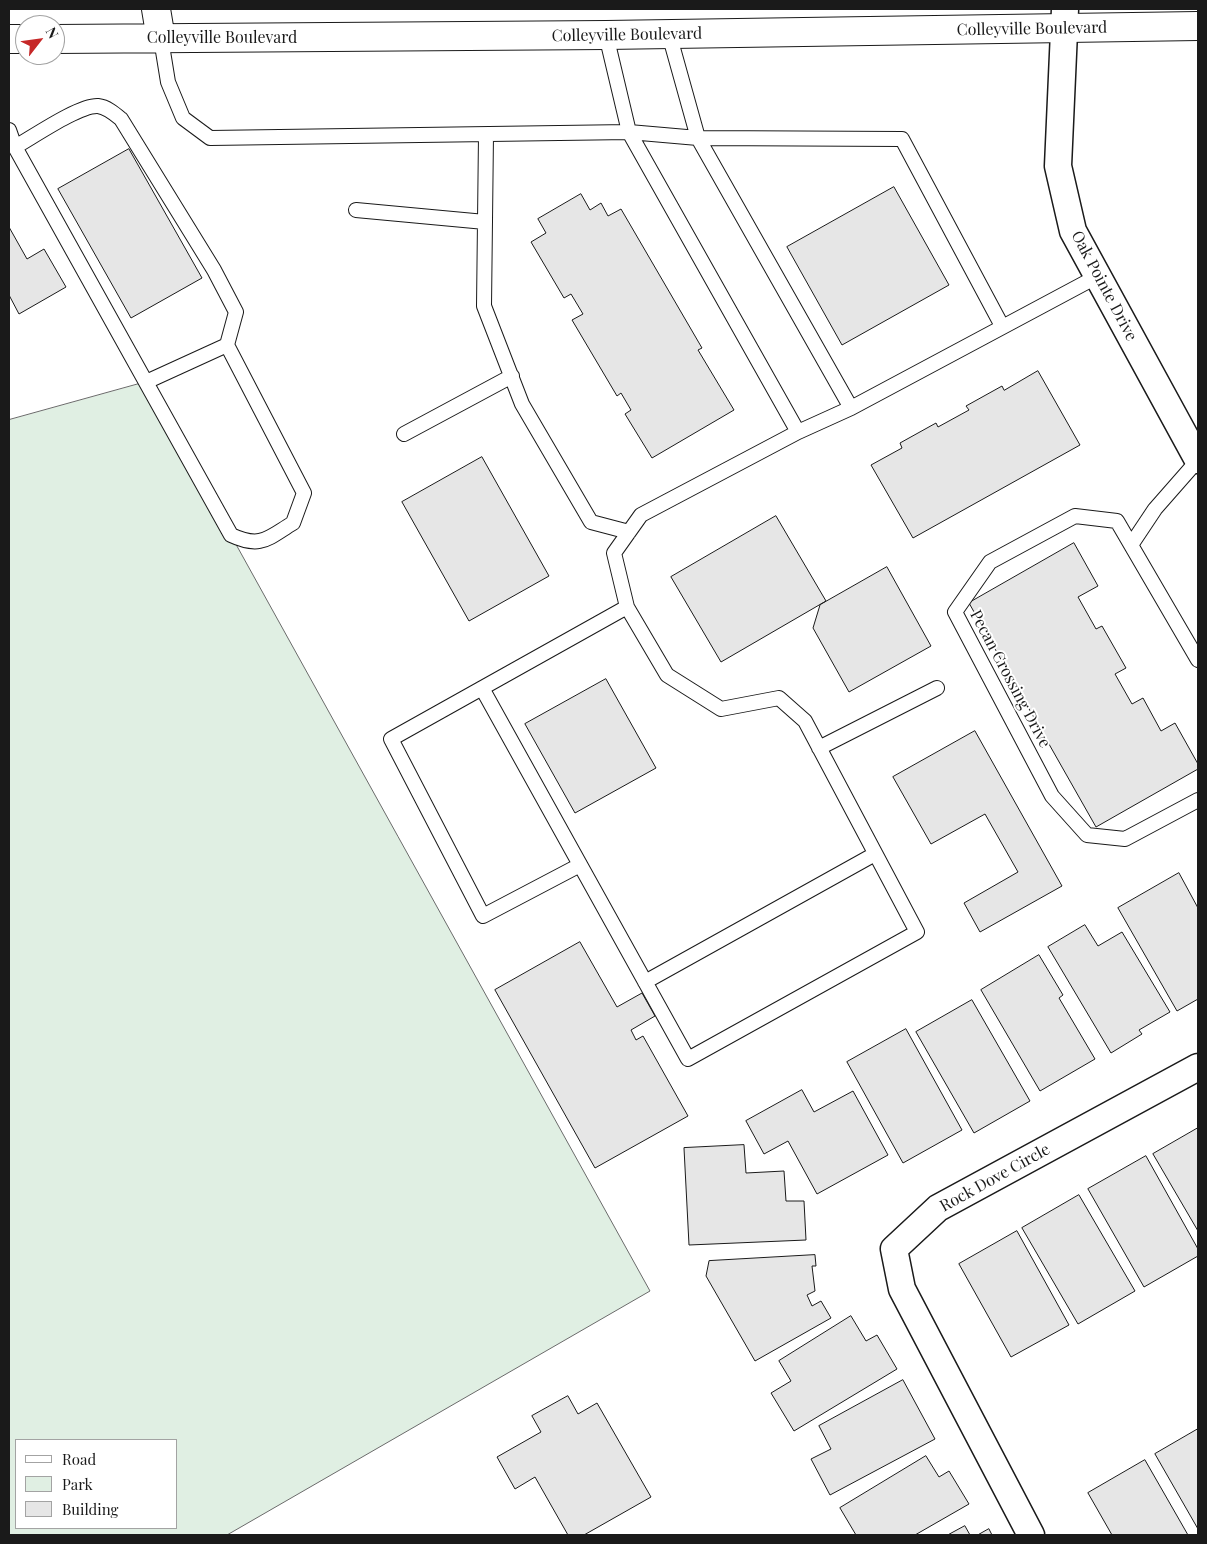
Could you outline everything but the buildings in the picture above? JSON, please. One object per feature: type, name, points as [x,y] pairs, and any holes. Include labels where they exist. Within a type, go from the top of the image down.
[{"type":"main road","points":[[156,9],[161,39]]},
{"type":"main road","name":"Colleyville Boulevard","points":[[65,39],[669,34],[1065,19],[1198,26]]},
{"type":"street","name":"Oak Pointe Drive","points":[[1065,19],[1058,166],[1073,231],[1198,460]]},
{"type":"street","name":"Rock Dove Circle","points":[[1031,1535],[902,1289],[894,1249],[938,1208],[1198,1067]]},
{"type":"lane","points":[[669,34],[698,138],[851,408]]},
{"type":"lane","points":[[606,35],[629,132],[798,432]]},
{"type":"lane","points":[[161,39],[168,82],[183,118],[210,138],[629,132],[698,138],[902,139],[1002,326]]},
{"type":"lane","points":[[9,130],[15,148],[231,535],[247,543],[261,542],[293,523],[299,512],[304,493],[227,345],[236,312],[214,270],[121,119],[99,106],[84,108],[15,148]]},
{"type":"lane","points":[[486,135],[484,306],[522,404],[590,522],[630,532]]},
{"type":"lane","points":[[356,210],[485,222]]},
{"type":"lane","points":[[483,690],[688,1059],[917,932],[804,721],[779,698],[721,709],[667,675],[627,608],[614,553],[641,515],[798,432],[851,408],[1098,276]]},
{"type":"lane","points":[[146,382],[227,345]]},
{"type":"lane","points":[[404,434],[512,376]]},
{"type":"lane","points":[[1131,545],[1155,509],[1198,460]]},
{"type":"lane","name":"Pecan Crossing Drive","points":[[1198,660],[1117,521],[1075,516],[990,562],[955,612],[1052,796],[1087,835],[1125,839],[1198,800]]},
{"type":"lane","points":[[580,866],[483,916],[391,739],[483,690],[627,608]]},
{"type":"lane","points":[[819,748],[937,688]]},
{"type":"lane","points":[[645,982],[875,854]]},
{"type":"green space","points":[[146,382],[650,1291],[227,1535],[9,1535],[9,420]]}]
